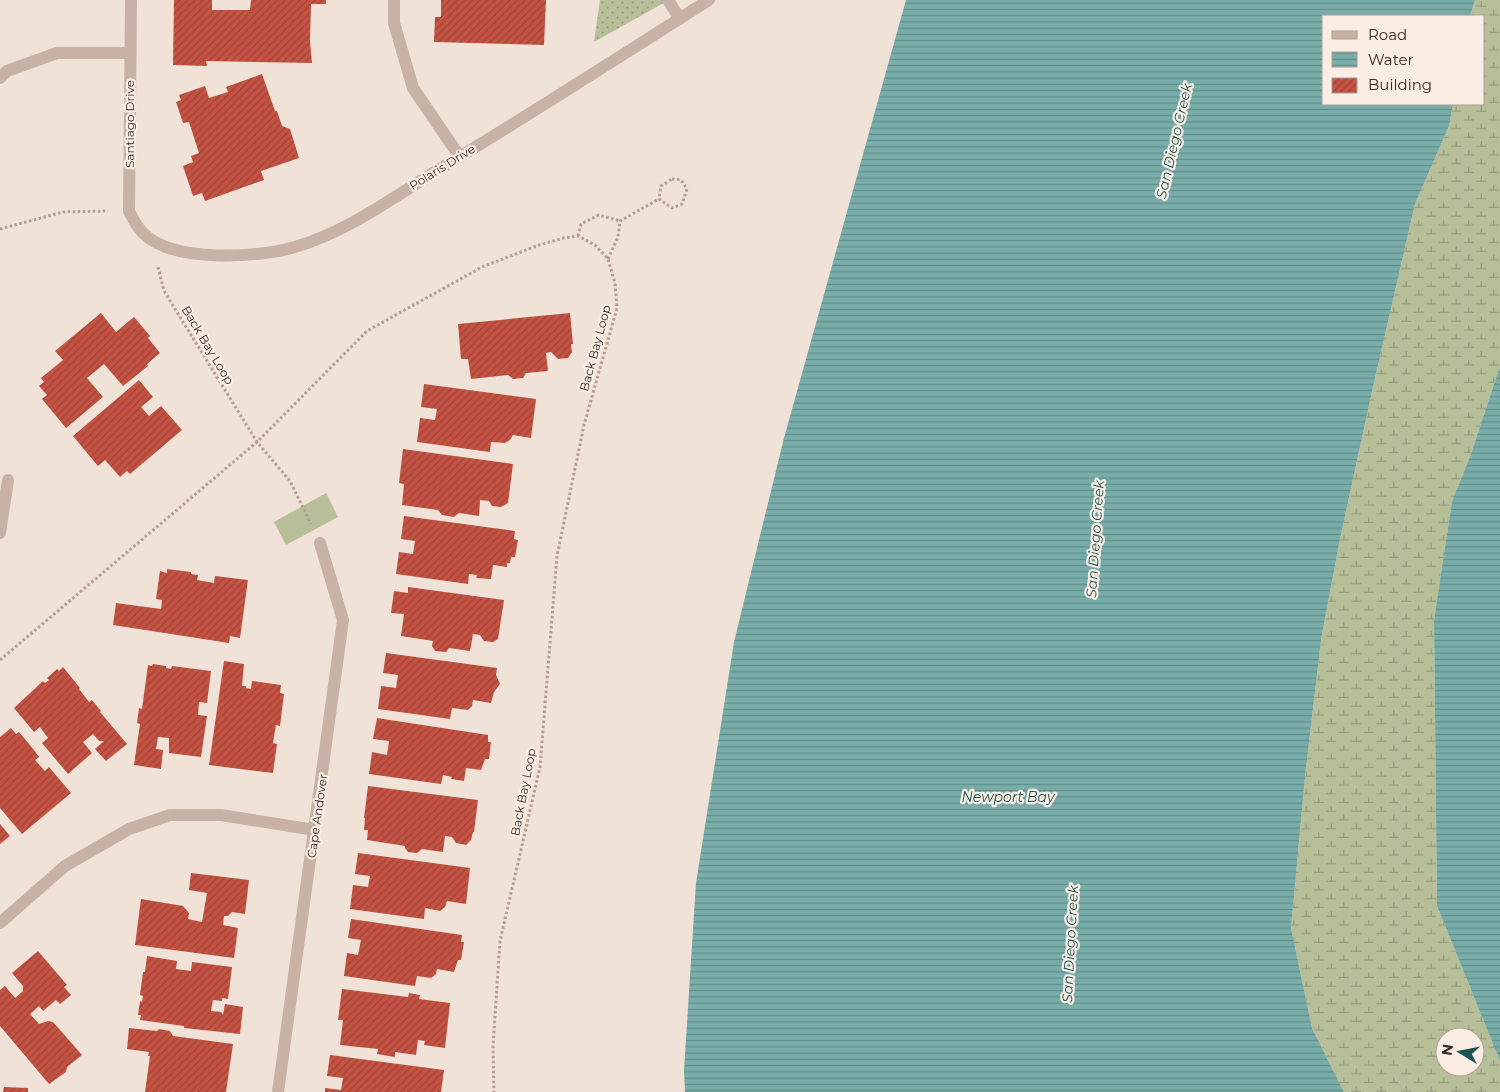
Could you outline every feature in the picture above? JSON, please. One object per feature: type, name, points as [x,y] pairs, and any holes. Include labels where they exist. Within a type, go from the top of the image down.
[{"type":"street","name":"Santiago Drive","points":[[129,211],[131,0]]},
{"type":"street","points":[[394,0],[394,23],[413,88],[460,157]]},
{"type":"street","points":[[668,0],[680,19]]},
{"type":"street","name":"Polaris Drive","points":[[151,240],[165,247],[184,252],[220,256],[258,255],[295,247],[338,231],[460,157],[709,0]]},
{"type":"street","points":[[0,78],[8,72],[57,54],[130,53]]},
{"type":"street","points":[[129,211],[143,234],[151,240]]},
{"type":"street","points":[[0,534],[8,480]]},
{"type":"street","name":"Cape Andover","points":[[278,1092],[343,620],[320,543]]},
{"type":"street","points":[[0,923],[66,866],[128,828],[170,815],[221,815],[315,830]]},
{"type":"path","points":[[672,179],[681,180],[686,189],[682,204],[672,208],[659,199],[661,186],[672,179]]},
{"type":"path","points":[[578,236],[581,224],[599,214],[620,221],[659,199]]},
{"type":"path","points":[[0,229],[64,212],[129,211]]},
{"type":"path","points":[[0,660],[257,442],[367,331],[482,267],[540,245],[578,236],[595,245],[608,259],[618,238],[620,221]]},
{"type":"path","name":"Back Bay Loop","points":[[151,240],[164,291],[257,442],[290,481],[320,543]]},
{"type":"path","name":"Back Bay Loop","points":[[494,1092],[494,1046],[500,941],[540,767],[557,556],[584,425],[617,308],[615,283],[608,259]]},
{"type":"green space","points":[[600,0],[669,0],[594,42]]},
{"type":"green space","points":[[1475,0],[1500,0],[1500,366],[1471,454],[1452,501],[1434,620],[1437,906],[1500,1061],[1500,1092],[1344,1092],[1312,1028],[1291,928],[1305,777],[1321,640],[1340,539],[1415,204],[1449,126],[1453,105],[1485,105],[1485,15],[1470,15]]},
{"type":"green space","points":[[326,493],[338,517],[286,545],[274,522]]},
{"type":"water","name":"Newport Bay","points":[[906,0],[1475,0],[1470,15],[1322,15],[1322,105],[1453,105],[1449,126],[1415,204],[1373,387],[1340,539],[1321,640],[1305,777],[1291,928],[1312,1028],[1344,1092],[685,1092],[684,1070],[696,883],[734,642],[784,438]]},
{"type":"water","points":[[1500,366],[1500,1061],[1437,906],[1434,620],[1452,501],[1471,454]]},
{"type":"building","points":[[174,0],[212,0],[212,10],[250,10],[251,0],[326,0],[326,4],[311,4],[310,42],[312,63],[206,61],[207,66],[173,65]]},
{"type":"building","points":[[441,0],[546,0],[544,45],[434,42],[435,17],[441,17]]},
{"type":"building","points":[[262,74],[282,126],[290,129],[299,158],[261,171],[264,180],[205,201],[202,193],[193,196],[183,166],[193,162],[191,156],[199,153],[189,122],[183,123],[176,102],[181,100],[179,95],[205,86],[209,98],[228,92],[226,87]]},
{"type":"building","points":[[101,313],[116,332],[134,317],[150,336],[148,338],[160,353],[147,364],[148,366],[123,386],[104,364],[87,378],[103,397],[66,428],[42,399],[47,395],[39,386],[44,382],[41,378],[63,360],[55,351]]},
{"type":"building","points":[[570,313],[573,344],[571,344],[572,352],[568,358],[558,359],[551,352],[546,353],[548,371],[526,373],[523,378],[513,379],[508,375],[471,379],[468,359],[461,359],[458,324]]},
{"type":"building","points":[[139,380],[153,397],[141,407],[149,416],[161,406],[182,430],[130,474],[127,471],[120,477],[105,460],[98,466],[73,436]]},
{"type":"building","points":[[424,384],[536,399],[531,438],[513,435],[505,443],[491,442],[490,452],[417,442],[420,418],[435,420],[437,409],[421,407]]},
{"type":"building","points":[[403,449],[513,464],[508,503],[501,507],[492,506],[489,501],[480,500],[479,516],[459,513],[454,517],[442,515],[438,510],[402,505],[404,484],[399,483]]},
{"type":"building","points":[[404,516],[515,531],[514,539],[518,540],[515,557],[511,557],[507,567],[493,565],[491,579],[476,578],[477,575],[469,574],[468,584],[396,574],[399,552],[413,554],[415,541],[401,539]]},
{"type":"building","points":[[167,569],[191,572],[191,574],[198,575],[197,580],[214,583],[215,576],[248,580],[240,638],[230,636],[229,643],[113,625],[116,603],[161,609],[162,600],[156,599],[160,571],[167,573]]},
{"type":"building","points":[[408,587],[504,600],[498,639],[493,642],[484,641],[480,635],[473,634],[470,651],[449,648],[446,652],[435,651],[432,646],[433,641],[401,636],[404,614],[391,613],[394,591],[408,593]]},
{"type":"building","points":[[386,653],[497,668],[496,675],[500,684],[494,692],[491,703],[473,700],[472,706],[468,710],[452,708],[450,719],[378,709],[381,686],[396,688],[398,675],[383,673]]},
{"type":"building","points":[[224,661],[244,664],[242,686],[246,686],[246,688],[251,689],[252,681],[281,685],[280,693],[284,694],[280,726],[276,725],[273,743],[277,744],[273,773],[209,765]]},
{"type":"building","points":[[153,664],[166,666],[166,668],[171,669],[172,666],[211,671],[207,703],[199,702],[198,715],[207,716],[201,757],[169,753],[169,738],[158,737],[156,749],[163,750],[161,769],[134,765],[140,724],[137,723],[139,708],[142,709],[148,665],[152,666]]},
{"type":"building","points":[[63,667],[89,702],[92,700],[127,744],[106,761],[95,749],[104,741],[99,741],[93,734],[83,742],[92,753],[68,774],[42,743],[48,738],[40,727],[34,732],[14,708],[43,681],[45,683],[49,680],[47,678],[57,669],[59,671]]},
{"type":"building","points":[[377,718],[488,735],[488,742],[491,742],[489,759],[485,759],[481,770],[466,768],[464,781],[451,779],[452,777],[443,775],[441,784],[369,774],[372,752],[387,755],[389,741],[373,739]]},
{"type":"building","points":[[11,728],[16,734],[19,732],[34,750],[39,757],[35,760],[45,771],[49,767],[71,793],[22,834],[0,808],[0,737]]},
{"type":"building","points":[[368,786],[478,800],[474,832],[471,840],[466,845],[456,843],[452,837],[445,836],[443,852],[422,849],[417,853],[408,852],[405,846],[367,840],[368,830],[364,830],[364,818]]},
{"type":"building","points":[[0,824],[10,836],[0,844]]},
{"type":"building","points":[[358,853],[470,868],[466,904],[447,901],[445,907],[440,911],[425,908],[424,919],[350,909],[353,885],[368,887],[370,876],[355,874]]},
{"type":"building","points":[[191,873],[249,880],[245,914],[232,912],[228,916],[224,916],[223,925],[238,928],[234,958],[135,945],[141,899],[183,906],[189,913],[188,919],[202,922],[207,893],[189,890]]},
{"type":"building","points":[[351,919],[462,935],[461,942],[464,942],[461,960],[458,960],[454,972],[437,969],[436,974],[431,978],[417,976],[415,986],[344,976],[347,953],[358,955],[361,940],[348,938]]},
{"type":"building","points":[[38,951],[67,985],[64,987],[71,995],[60,1004],[56,1000],[43,1011],[39,1006],[30,1014],[39,1024],[48,1021],[53,1022],[82,1055],[67,1067],[66,1072],[49,1084],[0,1026],[0,990],[5,986],[15,998],[23,991],[23,986],[12,973]]},
{"type":"building","points":[[147,956],[177,961],[176,969],[191,971],[192,962],[232,967],[228,999],[222,998],[222,1001],[213,1000],[211,1011],[221,1012],[223,1015],[225,1004],[243,1007],[240,1034],[184,1028],[184,1026],[140,1020],[141,1015],[138,1015],[140,1001],[142,1002],[143,996],[140,995]]},
{"type":"building","points":[[342,989],[408,997],[409,993],[420,995],[419,999],[450,1003],[445,1048],[424,1045],[425,1041],[418,1040],[416,1055],[395,1052],[395,1057],[377,1054],[378,1049],[340,1045],[343,1020],[338,1020]]},
{"type":"building","points":[[129,1028],[157,1031],[159,1029],[170,1031],[173,1036],[233,1044],[226,1092],[145,1092],[149,1052],[127,1049]]},
{"type":"building","points":[[330,1055],[444,1070],[441,1092],[325,1092],[325,1088],[341,1090],[343,1078],[327,1076]]},
{"type":"building","points":[[4,1087],[28,1088],[28,1092],[3,1092]]},
{"type":"water label","name":"San Diego Creek","points":[[1174,141]]},
{"type":"water label","name":"San Diego Creek","points":[[1095,539]]},
{"type":"water label","name":"San Diego Creek","points":[[1070,944]]}]
